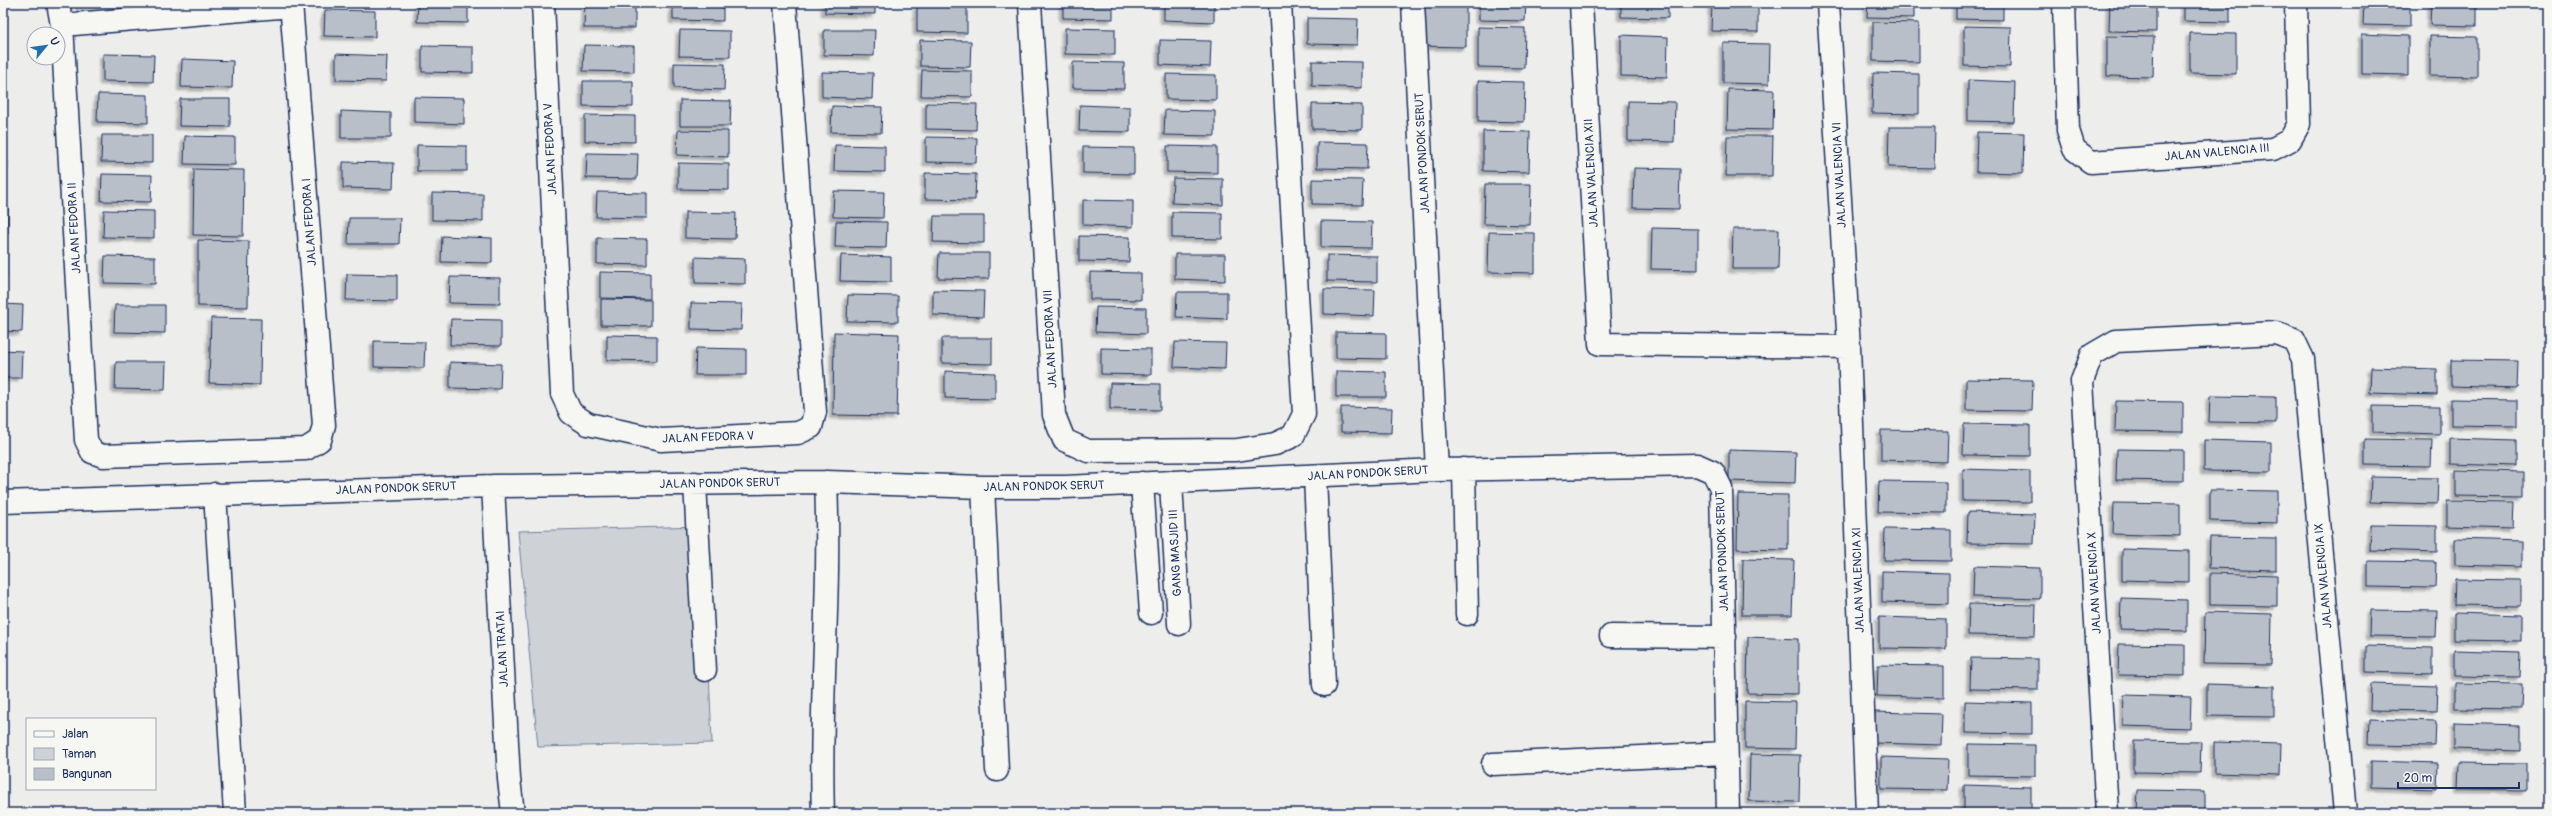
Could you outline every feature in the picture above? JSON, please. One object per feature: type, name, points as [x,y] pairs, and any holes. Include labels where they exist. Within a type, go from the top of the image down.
[{"type":"street","name":"JALAN FEDORA II","points":[[58,3],[62,25],[86,440],[92,452]]},
{"type":"street","name":"JALAN FEDORA V","points":[[543,3],[562,394],[571,413],[588,424],[660,440],[798,433],[811,427],[815,412],[785,3]]},
{"type":"street","name":"JALAN FEDORA VII","points":[[1030,3],[1054,415],[1064,440],[1088,451],[1237,450],[1275,444],[1293,436],[1304,414],[1280,3]]},
{"type":"street","name":"JALAN PONDOK SERUT","points":[[1413,3],[1437,470]]},
{"type":"street","name":"JALAN VALENCIA XII","points":[[1581,3],[1600,344],[1849,347]]},
{"type":"street","name":"JALAN VALENCIA VI","points":[[1828,3],[1849,347]]},
{"type":"street","name":"JALAN VALENCIA III","points":[[2064,3],[2068,130],[2074,149],[2091,162],[2273,149],[2290,140],[2299,124],[2296,3]]},
{"type":"street","points":[[62,25],[292,4]]},
{"type":"street","name":"JALAN FEDORA I","points":[[92,452],[103,456],[306,449],[320,440],[324,425],[292,4]]},
{"type":"street","name":"JALAN VALENCIA IX","points":[[2092,355],[2116,342],[2276,333],[2294,340],[2302,359],[2346,813]]},
{"type":"street","name":"JALAN VALENCIA XI","points":[[1849,347],[1867,813]]},
{"type":"street","name":"JALAN VALENCIA X","points":[[2092,355],[2082,381],[2107,813]]},
{"type":"street","name":"JALAN PONDOK SERUT","points":[[3,502],[493,486],[695,483],[826,482],[983,487],[1065,487],[1464,469],[1697,465],[1713,472],[1721,488],[1728,813]]},
{"type":"street","points":[[1464,469],[1467,614]]},
{"type":"street","points":[[1315,476],[1324,685]]},
{"type":"street","points":[[823,813],[828,597],[826,482]]},
{"type":"street","name":"GANG MASJID III","points":[[1171,482],[1179,624]]},
{"type":"street","points":[[695,483],[705,670]]},
{"type":"street","points":[[1142,483],[1151,613]]},
{"type":"street","name":"JALAN TRATAI","points":[[493,486],[509,778],[513,813]]},
{"type":"street","points":[[983,487],[997,770]]},
{"type":"street","points":[[215,494],[235,813]]},
{"type":"street","points":[[1611,636],[1725,637]]},
{"type":"street","points":[[1493,764],[1726,753]]},
{"type":"green space","points":[[76,3],[148,3],[78,16]]},
{"type":"green space","points":[[703,526],[712,743],[538,747],[518,531]]},
{"type":"building","points":[[418,3],[468,3],[468,23],[417,22]]},
{"type":"building","points":[[585,3],[635,3],[635,28],[584,28]]},
{"type":"building","points":[[673,3],[723,3],[723,21],[673,20]]},
{"type":"building","points":[[825,3],[875,3],[875,14],[825,13]]},
{"type":"building","points":[[1063,3],[1113,3],[1113,19],[1063,18]]},
{"type":"building","points":[[1164,3],[1214,3],[1214,22],[1164,20]]},
{"type":"building","points":[[1479,3],[1526,3],[1525,21],[1479,20]]},
{"type":"building","points":[[1621,3],[1668,3],[1668,18],[1621,17]]},
{"type":"building","points":[[1712,3],[1758,3],[1758,32],[1711,31]]},
{"type":"building","points":[[1868,3],[1914,3],[1914,18],[1867,17]]},
{"type":"building","points":[[1956,3],[2003,3],[2003,20],[1956,19]]},
{"type":"building","points":[[2110,3],[2156,3],[2156,32],[2109,31]]},
{"type":"building","points":[[2184,3],[2230,3],[2230,22],[2184,21]]},
{"type":"building","points":[[2364,3],[2410,3],[2410,26],[2363,25]]},
{"type":"building","points":[[2431,3],[2477,3],[2477,26],[2430,25]]},
{"type":"building","points":[[917,6],[967,7],[967,33],[917,32]]},
{"type":"building","points":[[1420,6],[1466,7],[1466,47],[1419,46]]},
{"type":"building","points":[[325,10],[375,11],[375,37],[324,36]]},
{"type":"building","points":[[1307,18],[1358,19],[1357,45],[1307,44]]},
{"type":"building","points":[[1873,22],[1919,23],[1919,62],[1873,61]]},
{"type":"building","points":[[1964,26],[2011,27],[2010,67],[1964,66]]},
{"type":"building","points":[[1478,27],[1525,28],[1524,68],[1478,67]]},
{"type":"building","points":[[1065,28],[1115,29],[1115,55],[1065,54]]},
{"type":"building","points":[[680,30],[730,31],[730,57],[679,56]]},
{"type":"building","points":[[824,30],[875,30],[874,56],[824,55]]},
{"type":"building","points":[[2190,33],[2236,34],[2236,74],[2190,73]]},
{"type":"building","points":[[2362,34],[2408,36],[2408,75],[2362,74]]},
{"type":"building","points":[[1621,35],[1668,37],[1667,77],[1621,76]]},
{"type":"building","points":[[2107,36],[2154,37],[2153,77],[2107,76]]},
{"type":"building","points":[[2430,36],[2477,37],[2477,77],[2430,76]]},
{"type":"building","points":[[920,40],[971,41],[970,67],[920,66]]},
{"type":"building","points":[[1160,40],[1211,41],[1210,67],[1160,65]]},
{"type":"building","points":[[1723,43],[1770,44],[1769,84],[1723,83]]},
{"type":"building","points":[[584,45],[634,46],[634,72],[583,71]]},
{"type":"building","points":[[422,46],[473,47],[473,73],[422,72]]},
{"type":"building","points":[[103,54],[154,55],[153,82],[103,81]]},
{"type":"building","points":[[336,54],[387,56],[386,81],[336,80]]},
{"type":"building","points":[[182,59],[233,61],[232,88],[181,87]]},
{"type":"building","points":[[1312,61],[1362,62],[1362,88],[1312,86]]},
{"type":"building","points":[[1073,62],[1124,63],[1124,89],[1073,88]]},
{"type":"building","points":[[674,63],[725,64],[724,90],[674,88]]},
{"type":"building","points":[[922,70],[972,71],[972,97],[921,96]]},
{"type":"building","points":[[822,72],[873,73],[872,99],[822,97]]},
{"type":"building","points":[[1873,73],[1919,74],[1919,114],[1872,113]]},
{"type":"building","points":[[1166,74],[1216,75],[1216,100],[1166,99]]},
{"type":"building","points":[[1968,80],[2015,82],[2014,122],[1968,121]]},
{"type":"building","points":[[583,81],[633,81],[633,107],[583,106]]},
{"type":"building","points":[[1478,81],[1525,82],[1524,122],[1478,121]]},
{"type":"building","points":[[1728,89],[1774,90],[1773,130],[1727,129]]},
{"type":"building","points":[[98,94],[148,95],[148,123],[97,122]]},
{"type":"building","points":[[414,97],[464,98],[464,124],[414,122]]},
{"type":"building","points":[[180,99],[230,99],[230,127],[179,126]]},
{"type":"building","points":[[680,100],[731,101],[730,126],[680,126]]},
{"type":"building","points":[[1628,101],[1675,102],[1674,142],[1628,141]]},
{"type":"building","points":[[926,103],[977,104],[976,130],[926,129]]},
{"type":"building","points":[[1312,104],[1362,105],[1362,130],[1312,129]]},
{"type":"building","points":[[1080,105],[1130,107],[1130,132],[1079,131]]},
{"type":"building","points":[[832,106],[882,107],[881,133],[831,132]]},
{"type":"building","points":[[1165,110],[1215,111],[1215,136],[1164,135]]},
{"type":"building","points":[[341,111],[391,113],[391,138],[341,138]]},
{"type":"building","points":[[585,115],[635,116],[635,142],[585,141]]},
{"type":"building","points":[[1889,127],[1935,127],[1934,168],[1888,167]]},
{"type":"building","points":[[678,130],[728,131],[728,157],[677,155]]},
{"type":"building","points":[[1483,131],[1530,132],[1529,172],[1483,171]]},
{"type":"building","points":[[1977,132],[2024,133],[2023,173],[1976,172]]},
{"type":"building","points":[[102,135],[152,135],[152,163],[101,162]]},
{"type":"building","points":[[185,136],[235,137],[235,165],[184,164]]},
{"type":"building","points":[[1727,136],[1773,136],[1772,176],[1726,176]]},
{"type":"building","points":[[926,137],[977,138],[976,163],[926,162]]},
{"type":"building","points":[[1317,142],[1368,143],[1367,169],[1317,168]]},
{"type":"building","points":[[417,145],[467,146],[467,171],[417,171]]},
{"type":"building","points":[[835,145],[885,146],[885,172],[834,171]]},
{"type":"building","points":[[1167,146],[1217,147],[1217,173],[1167,172]]},
{"type":"building","points":[[1083,147],[1134,148],[1134,174],[1083,173]]},
{"type":"building","points":[[587,153],[638,154],[637,179],[586,178]]},
{"type":"building","points":[[3,161],[8,161],[7,188],[3,188]]},
{"type":"building","points":[[343,162],[394,163],[393,189],[343,188]]},
{"type":"building","points":[[678,163],[729,164],[729,190],[678,189]]},
{"type":"building","points":[[1634,168],[1680,169],[1679,209],[1633,208]]},
{"type":"building","points":[[194,169],[244,170],[243,236],[193,235]]},
{"type":"building","points":[[925,173],[976,174],[975,200],[925,199]]},
{"type":"building","points":[[102,174],[152,175],[151,202],[101,201]]},
{"type":"building","points":[[1173,178],[1223,179],[1223,205],[1172,203]]},
{"type":"building","points":[[1312,179],[1363,180],[1362,205],[1312,204]]},
{"type":"building","points":[[1485,184],[1531,184],[1530,225],[1484,224]]},
{"type":"building","points":[[834,191],[884,192],[883,218],[833,217]]},
{"type":"building","points":[[597,192],[647,193],[647,218],[596,217]]},
{"type":"building","points":[[432,193],[483,194],[483,221],[432,220]]},
{"type":"building","points":[[1083,200],[1133,201],[1133,227],[1083,225]]},
{"type":"building","points":[[3,206],[8,206],[8,233],[3,233]]},
{"type":"building","points":[[104,210],[154,211],[154,238],[103,237]]},
{"type":"building","points":[[685,212],[736,213],[735,239],[685,238]]},
{"type":"building","points":[[1172,212],[1222,213],[1222,239],[1172,238]]},
{"type":"building","points":[[934,216],[984,216],[984,243],[933,242]]},
{"type":"building","points":[[349,218],[400,218],[399,244],[348,244]]},
{"type":"building","points":[[836,221],[887,222],[886,248],[835,247]]},
{"type":"building","points":[[1321,221],[1372,222],[1371,248],[1321,247]]},
{"type":"building","points":[[1652,228],[1698,229],[1698,270],[1651,269]]},
{"type":"building","points":[[1733,229],[1779,229],[1778,269],[1732,269]]},
{"type":"building","points":[[1489,232],[1535,233],[1535,273],[1488,272]]},
{"type":"building","points":[[442,236],[492,238],[492,263],[441,262]]},
{"type":"building","points":[[1079,236],[1130,237],[1129,262],[1079,261]]},
{"type":"building","points":[[597,238],[647,239],[647,265],[597,264]]},
{"type":"building","points":[[198,240],[249,241],[248,307],[198,306]]},
{"type":"building","points":[[3,252],[6,252],[6,279],[3,279]]},
{"type":"building","points":[[939,253],[989,253],[989,279],[938,278]]},
{"type":"building","points":[[1175,254],[1225,254],[1225,281],[1175,279]]},
{"type":"building","points":[[841,255],[891,257],[891,282],[840,281]]},
{"type":"building","points":[[1327,255],[1377,256],[1377,282],[1327,281]]},
{"type":"building","points":[[105,256],[155,257],[155,284],[104,283]]},
{"type":"building","points":[[695,257],[745,259],[745,284],[695,283]]},
{"type":"building","points":[[600,272],[650,273],[650,299],[600,298]]},
{"type":"building","points":[[1090,272],[1141,273],[1141,300],[1090,299]]},
{"type":"building","points":[[347,274],[397,275],[397,301],[346,300]]},
{"type":"building","points":[[450,277],[500,278],[500,304],[449,303]]},
{"type":"building","points":[[1324,289],[1375,290],[1374,316],[1324,314]]},
{"type":"building","points":[[933,290],[984,291],[983,317],[933,315]]},
{"type":"building","points":[[1177,292],[1227,292],[1227,319],[1176,317]]},
{"type":"building","points":[[848,295],[898,296],[898,322],[847,321]]},
{"type":"building","points":[[601,299],[651,300],[651,326],[601,325]]},
{"type":"building","points":[[691,303],[742,304],[741,330],[691,329]]},
{"type":"building","points":[[3,304],[23,305],[22,332],[3,331]]},
{"type":"building","points":[[115,305],[165,305],[165,333],[114,332]]},
{"type":"building","points":[[1096,307],[1146,308],[1146,334],[1095,332]]},
{"type":"building","points":[[211,318],[261,319],[260,385],[209,383]]},
{"type":"building","points":[[451,319],[501,320],[501,346],[450,345]]},
{"type":"building","points":[[834,332],[899,334],[897,416],[833,415]]},
{"type":"building","points":[[1336,332],[1386,333],[1386,359],[1336,358]]},
{"type":"building","points":[[607,335],[657,336],[657,361],[607,360]]},
{"type":"building","points":[[942,338],[992,338],[992,364],[942,363]]},
{"type":"building","points":[[374,341],[425,342],[424,368],[374,367]]},
{"type":"building","points":[[1175,342],[1226,343],[1225,369],[1174,367]]},
{"type":"building","points":[[696,348],[746,349],[746,375],[695,375]]},
{"type":"building","points":[[1101,348],[1151,349],[1151,375],[1101,374]]},
{"type":"building","points":[[3,350],[22,351],[21,378],[3,378]]},
{"type":"building","points":[[2451,360],[2518,361],[2517,388],[2451,386]]},
{"type":"building","points":[[116,362],[166,362],[165,390],[115,389]]},
{"type":"building","points":[[450,362],[501,364],[500,389],[450,388]]},
{"type":"building","points":[[2371,367],[2437,369],[2437,395],[2370,393]]},
{"type":"building","points":[[945,371],[995,373],[995,399],[945,398]]},
{"type":"building","points":[[1336,371],[1386,372],[1386,397],[1336,397]]},
{"type":"building","points":[[1966,379],[2033,380],[2032,411],[1966,410]]},
{"type":"building","points":[[1110,383],[1160,384],[1160,410],[1110,409]]},
{"type":"building","points":[[2210,396],[2276,397],[2276,423],[2209,422]]},
{"type":"building","points":[[2451,399],[2517,400],[2517,426],[2451,425]]},
{"type":"building","points":[[2116,401],[2183,402],[2183,432],[2115,431]]},
{"type":"building","points":[[2373,406],[2440,407],[2440,434],[2373,432]]},
{"type":"building","points":[[1341,407],[1392,408],[1391,433],[1341,432]]},
{"type":"building","points":[[1964,424],[2030,425],[2030,456],[1963,455]]},
{"type":"building","points":[[1881,430],[1948,431],[1947,462],[1881,460]]},
{"type":"building","points":[[2450,438],[2516,440],[2516,466],[2450,464]]},
{"type":"building","points":[[2365,439],[2432,440],[2431,466],[2365,465]]},
{"type":"building","points":[[2204,440],[2271,442],[2271,472],[2204,471]]},
{"type":"building","points":[[2117,449],[2183,450],[2183,481],[2116,480]]},
{"type":"building","points":[[1729,450],[1796,452],[1795,483],[1729,481]]},
{"type":"building","points":[[1963,469],[2030,471],[2030,502],[1963,501]]},
{"type":"building","points":[[2456,470],[2523,472],[2523,497],[2456,496]]},
{"type":"building","points":[[2371,477],[2438,478],[2437,504],[2370,502]]},
{"type":"building","points":[[1879,481],[1946,482],[1946,513],[1878,512]]},
{"type":"building","points":[[2210,490],[2277,491],[2277,523],[2210,521]]},
{"type":"building","points":[[1738,494],[1788,495],[1788,550],[1737,549]]},
{"type":"building","points":[[2447,501],[2514,502],[2513,528],[2447,526]]},
{"type":"building","points":[[2114,503],[2180,504],[2180,536],[2113,534]]},
{"type":"building","points":[[1968,512],[2035,514],[2034,544],[1967,543]]},
{"type":"building","points":[[2371,525],[2437,526],[2437,552],[2370,550]]},
{"type":"building","points":[[1885,529],[1951,530],[1951,561],[1884,560]]},
{"type":"building","points":[[2210,537],[2276,538],[2276,570],[2209,568]]},
{"type":"building","points":[[2455,539],[2522,541],[2522,567],[2455,565]]},
{"type":"building","points":[[2122,549],[2189,551],[2189,582],[2122,580]]},
{"type":"building","points":[[1743,559],[1794,560],[1792,615],[1742,615]]},
{"type":"building","points":[[2368,561],[2436,562],[2435,588],[2368,587]]},
{"type":"building","points":[[1974,566],[2040,568],[2040,599],[1973,597]]},
{"type":"building","points":[[1882,571],[1949,573],[1949,604],[1882,602]]},
{"type":"building","points":[[2210,573],[2277,575],[2277,606],[2210,605]]},
{"type":"building","points":[[2455,579],[2521,580],[2521,606],[2454,605]]},
{"type":"building","points":[[2121,598],[2187,600],[2187,631],[2120,629]]},
{"type":"building","points":[[1969,604],[2036,605],[2035,636],[1968,635]]},
{"type":"building","points":[[2370,610],[2437,611],[2436,637],[2369,636]]},
{"type":"building","points":[[2205,612],[2272,614],[2271,665],[2204,664]]},
{"type":"building","points":[[2454,613],[2521,615],[2521,641],[2454,640]]},
{"type":"building","points":[[1879,617],[1946,619],[1946,649],[1879,648]]},
{"type":"building","points":[[1748,637],[1798,639],[1798,694],[1747,693]]},
{"type":"building","points":[[2119,644],[2185,645],[2185,676],[2118,675]]},
{"type":"building","points":[[2366,646],[2433,648],[2433,674],[2366,672]]},
{"type":"building","points":[[2454,650],[2521,652],[2520,677],[2454,676]]},
{"type":"building","points":[[1971,658],[2038,659],[2038,690],[1970,689]]},
{"type":"building","points":[[1878,665],[1944,666],[1944,698],[1877,696]]},
{"type":"building","points":[[2455,683],[2522,684],[2521,709],[2455,708]]},
{"type":"building","points":[[2207,684],[2274,686],[2274,717],[2207,716]]},
{"type":"building","points":[[2371,684],[2438,686],[2437,711],[2370,710]]},
{"type":"building","points":[[2124,695],[2191,697],[2190,728],[2123,726]]},
{"type":"building","points":[[1745,701],[1796,702],[1795,749],[1745,748]]},
{"type":"building","points":[[1965,701],[2032,703],[2032,734],[1965,733]]},
{"type":"building","points":[[1875,712],[1942,714],[1941,745],[1875,743]]},
{"type":"building","points":[[2369,719],[2436,721],[2435,746],[2368,745]]},
{"type":"building","points":[[2453,723],[2520,725],[2520,751],[2453,749]]},
{"type":"building","points":[[2134,741],[2201,742],[2200,773],[2134,772]]},
{"type":"building","points":[[2214,742],[2281,744],[2280,775],[2214,773]]},
{"type":"building","points":[[1968,744],[2035,745],[2035,776],[1968,775]]},
{"type":"building","points":[[1750,754],[1800,755],[1799,802],[1749,801]]},
{"type":"building","points":[[1881,757],[1948,759],[1947,790],[1881,789]]},
{"type":"building","points":[[2371,761],[2438,763],[2437,789],[2371,787]]},
{"type":"building","points":[[2459,763],[2526,764],[2526,790],[2458,789]]},
{"type":"building","points":[[1964,785],[2031,787],[2031,813],[1964,813]]},
{"type":"building","points":[[2138,790],[2205,791],[2205,813],[2137,813]]}]
